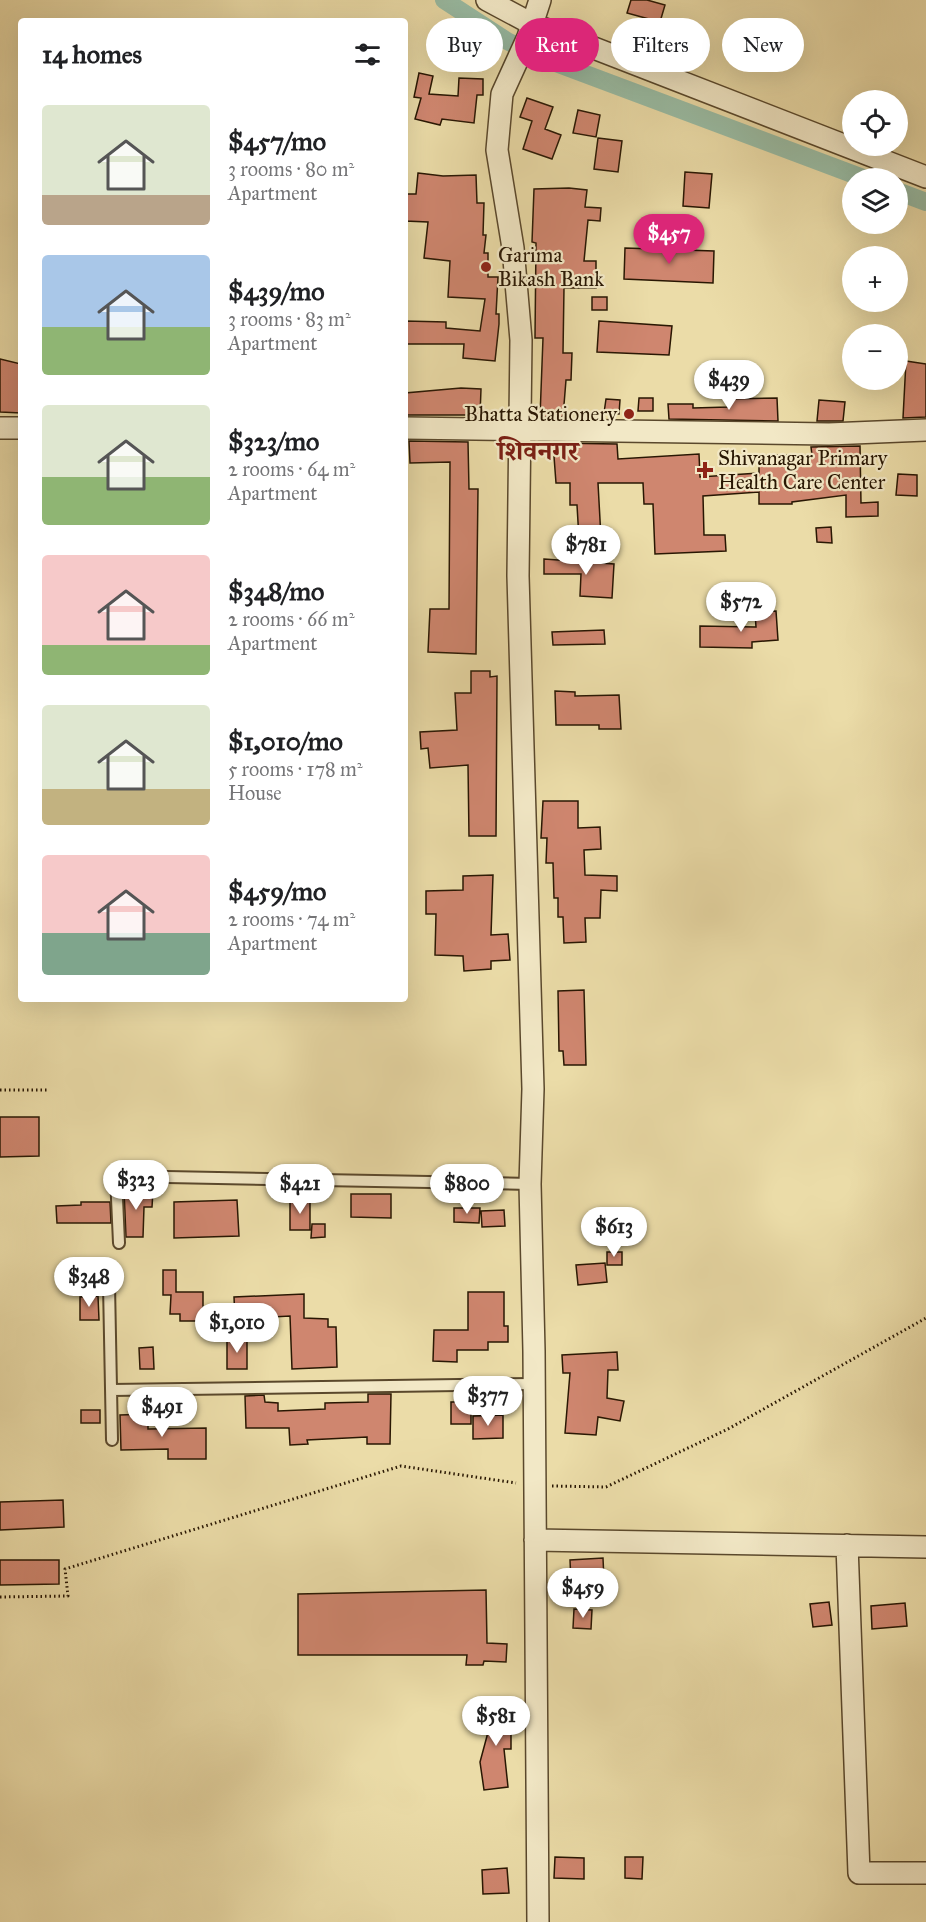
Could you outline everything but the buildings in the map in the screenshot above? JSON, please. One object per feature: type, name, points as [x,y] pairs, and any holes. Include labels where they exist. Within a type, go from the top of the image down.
[{"type":"street","points":[[487,0],[515,20]]},
{"type":"street","points":[[534,18],[540,0]]},
{"type":"street","points":[[599,56],[926,177]]},
{"type":"street","points":[[515,63],[502,94],[497,150],[513,248],[521,340],[518,576],[533,1089],[530,1184],[534,1384],[538,1922]]},
{"type":"street","points":[[0,428],[18,428]]},
{"type":"street","points":[[408,428],[829,434],[926,430]]},
{"type":"street","points":[[535,1540],[926,1546]]},
{"type":"street","points":[[847,1545],[859,1873],[926,1873]]},
{"type":"lane","points":[[119,1243],[116,1176],[530,1184]]},
{"type":"lane","points":[[109,1285],[112,1440]]},
{"type":"lane","points":[[111,1390],[534,1384]]},
{"type":"path","points":[[0,1090],[48,1090]]},
{"type":"path","points":[[0,1597],[68,1596],[65,1569],[401,1466],[535,1486],[606,1487],[728,1429],[926,1318]]},
{"type":"waterway","points":[[444,0],[507,41],[540,57],[842,170]]},
{"type":"waterway","points":[[908,195],[926,202]]},
{"type":"place","name":"Garima Bikash Bank","points":[[486,267]]},
{"type":"place","name":"Bhatta Stationery","points":[[629,414]]},
{"type":"place","name":"Shivanagar Primary Health Care Center","points":[[705,470]]},
{"type":"district","name":"शिवनगर","points":[[538,451]]}]
